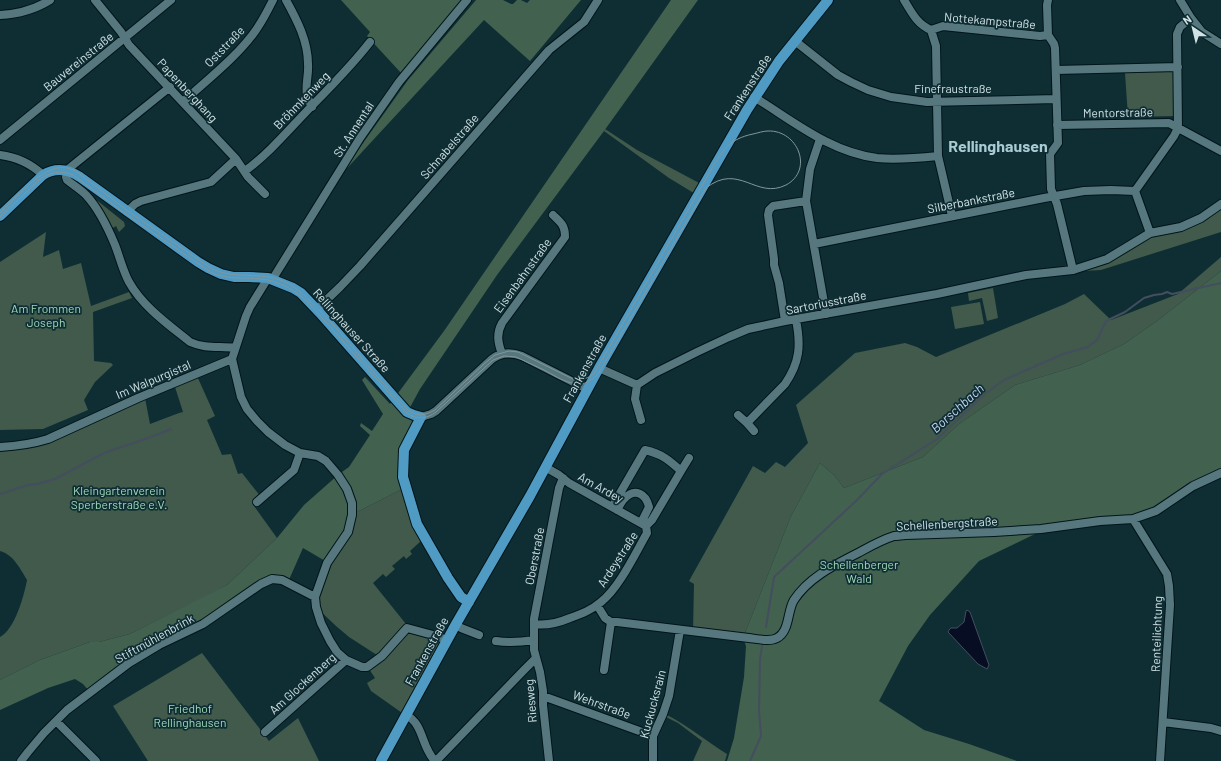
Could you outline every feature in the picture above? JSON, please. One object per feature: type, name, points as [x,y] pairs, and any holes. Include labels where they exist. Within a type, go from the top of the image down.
[{"type":"main road","name":"Frankenstraße","points":[[381,761],[447,640],[530,496],[587,389],[754,97],[779,61],[828,0]]},
{"type":"main road","name":"Rellinghauser Straße","points":[[67,170],[80,177],[127,212],[214,272],[234,277],[270,279],[293,288],[301,293],[317,309],[407,412],[414,416],[421,417]]},
{"type":"main road","points":[[0,216],[43,175],[50,171],[67,170]]},
{"type":"main road","points":[[421,417],[404,450],[403,476],[417,524],[448,578],[461,597],[469,602]]},
{"type":"street","points":[[0,15],[25,12],[39,7],[50,0]]},
{"type":"street","name":"Papenberghang","points":[[95,0],[129,44],[236,159],[265,194]]},
{"type":"street","name":"Bauvereinstraße","points":[[0,140],[171,0]]},
{"type":"street","name":"Oststraße","points":[[183,102],[222,67],[246,42],[256,30],[273,0]]},
{"type":"street","points":[[286,0],[304,38],[307,50],[307,96],[312,107]]},
{"type":"street","name":"St. Annental","points":[[270,279],[360,138],[399,82],[467,0]]},
{"type":"street","name":"Schnabelstraße","points":[[317,309],[360,266],[549,50],[584,22],[598,0]]},
{"type":"street","points":[[904,0],[917,21],[924,27],[931,30],[936,46],[938,156],[952,216]]},
{"type":"street","points":[[1048,0],[1048,35],[1054,44],[1056,70],[1058,142],[1050,154],[1051,189],[1057,204],[1073,270]]},
{"type":"street","points":[[1180,0],[1202,32],[1221,44]]},
{"type":"street","points":[[1191,18],[1180,27],[1177,34],[1178,128],[1174,136],[1135,191],[1150,233],[1181,227],[1200,218],[1221,204]]},
{"type":"street","name":"Nottekampstraße","points":[[931,30],[943,26],[1033,36],[1048,35]]},
{"type":"street","name":"Finefraustraße","points":[[795,41],[838,75],[868,90],[891,97],[927,102],[1056,99]]},
{"type":"street","name":"Bröhmkenweg","points":[[245,171],[254,165],[312,107],[344,73],[370,42]]},
{"type":"street","points":[[1056,70],[1178,67]]},
{"type":"street","points":[[170,87],[67,170],[66,177],[67,180],[83,192],[90,200],[106,225],[115,245],[124,272],[138,296],[152,310],[190,342],[206,347],[235,348]]},
{"type":"street","points":[[754,97],[820,139],[854,153],[877,158],[904,159],[938,156]]},
{"type":"street","name":"Mentorstraße","points":[[1057,125],[1169,123],[1221,151]]},
{"type":"street","points":[[820,139],[810,169],[806,201],[826,314]]},
{"type":"street","points":[[0,155],[24,161],[43,175]]},
{"type":"street","points":[[127,212],[135,204],[141,201],[211,182],[236,159]]},
{"type":"street","name":"Silberbankstraße","points":[[814,244],[1084,191],[1135,191]]},
{"type":"street","points":[[786,322],[774,265],[768,215],[769,210],[773,206],[806,201]]},
{"type":"street","name":"Eisenbahnstraße","points":[[502,354],[498,344],[498,333],[502,323],[565,236],[565,229],[554,215]]},
{"type":"street","name":"Sartoriusstraße","points":[[637,385],[655,373],[729,337],[754,328],[937,294],[1026,275],[1073,270],[1107,259],[1150,233]]},
{"type":"street","points":[[270,279],[250,307],[232,359],[241,397],[247,409],[276,439],[300,453],[318,456],[326,461],[347,489],[353,510],[352,520],[348,532],[327,563],[315,597]]},
{"type":"street","points":[[747,423],[786,384],[793,372],[799,354],[800,343],[796,320]]},
{"type":"street","points":[[421,417],[432,414],[436,411],[492,359],[502,354],[522,356],[587,389]]},
{"type":"street","name":"Im Walpurgistal","points":[[0,447],[22,446],[48,439],[138,398],[232,359]]},
{"type":"street","points":[[599,368],[637,385],[635,399],[641,420]]},
{"type":"street","points":[[738,415],[754,431]]},
{"type":"street","points":[[615,509],[645,450],[667,458],[681,471]]},
{"type":"street","points":[[257,502],[294,470],[300,453]]},
{"type":"street","points":[[643,525],[652,520],[689,458]]},
{"type":"street","name":"Am Ardey","points":[[545,467],[569,483],[643,525]]},
{"type":"street","name":"Schellenbergstraße","points":[[611,622],[749,638],[776,639],[782,634],[786,626],[793,602],[806,586],[839,563],[883,540],[894,536],[915,534],[988,533],[1133,519],[1156,511],[1193,486],[1221,473]]},
{"type":"street","name":"Oberstraße","points":[[534,640],[536,611],[559,488],[563,478]]},
{"type":"street","points":[[615,509],[631,494],[638,493],[644,496],[649,507],[643,525]]},
{"type":"street","name":"Renteilichtung","points":[[1133,519],[1167,574],[1169,580],[1170,605],[1160,761]]},
{"type":"street","name":"Ardeystraße","points":[[534,624],[546,625],[556,623],[588,611],[606,598],[614,589],[647,533],[643,525]]},
{"type":"street","name":"Stiftmühlenbrink","points":[[22,761],[28,752],[56,721],[86,695],[129,663],[203,624],[261,584],[272,579],[282,580],[315,597]]},
{"type":"street","name":"Am Glockenberg","points":[[265,732],[346,660],[337,652],[322,627],[316,607],[315,597]]},
{"type":"street","points":[[597,605],[605,618],[611,622],[604,670]]},
{"type":"street","points":[[456,624],[461,628],[479,635]]},
{"type":"street","points":[[346,660],[362,667],[366,667],[382,656],[407,628],[447,640]]},
{"type":"street","name":"Kuckucksrain","points":[[653,761],[653,736],[669,696],[680,630]]},
{"type":"street","points":[[496,641],[508,643],[534,640]]},
{"type":"street","name":"Riesweg","points":[[534,640],[543,696],[543,710],[549,761]]},
{"type":"street","points":[[406,715],[412,718],[420,731],[429,755],[435,761],[536,658]]},
{"type":"street","name":"Wehrstraße","points":[[543,696],[653,736]]},
{"type":"street","points":[[56,721],[96,761]]},
{"type":"street","points":[[1163,722],[1211,728],[1221,731]]},
{"type":"green space","points":[[341,0],[464,0],[402,74],[367,36],[370,32]]},
{"type":"green space","points":[[476,0],[503,0],[513,4],[517,0],[527,3],[530,0],[581,0],[530,61],[484,20],[338,178],[408,80]]},
{"type":"green space","points":[[671,0],[698,0],[604,131],[497,275],[420,389],[408,411],[420,416],[408,438],[404,488],[353,513],[339,474],[349,467],[370,435],[360,426],[361,423],[372,431],[383,414],[362,380],[365,377],[390,404],[444,331]]},
{"type":"green space","points":[[1174,71],[1175,116],[1128,117],[1125,73]]},
{"type":"green space","points":[[605,129],[637,150],[703,185],[697,195],[669,178],[604,131]]},
{"type":"green space","points":[[94,198],[124,222],[125,226],[119,232],[116,226],[113,228]]},
{"type":"green space","points":[[1221,207],[1221,232],[1101,270],[1083,271],[1083,267]]},
{"type":"green space","name":"Am Frommen Joseph","points":[[46,232],[43,257],[59,250],[63,269],[81,263],[91,306],[129,292],[132,298],[93,312],[94,361],[111,363],[113,365],[95,382],[84,400],[88,410],[43,429],[0,430],[0,262]]},
{"type":"green space","points":[[1221,257],[1221,271],[1157,321],[1124,344],[1080,365],[1015,385],[959,424],[923,457],[844,488],[834,475],[820,463],[791,516],[743,638],[693,631],[694,584],[689,581],[753,466],[765,473],[776,462],[785,467],[808,443],[796,405],[855,353],[905,343],[917,347],[936,357],[1065,304],[1084,294],[1111,320],[1178,294]]},
{"type":"green space","name":"Schellenberger Wald","points":[[1221,271],[1221,472],[1158,509],[1129,520],[1035,534],[979,561],[930,615],[908,646],[879,701],[924,730],[1017,761],[727,761],[734,738],[744,677],[746,646],[743,638],[791,516],[820,463],[834,475],[844,488],[923,457],[959,424],[1015,385],[1080,365],[1124,344],[1157,321]]},
{"type":"green space","points":[[993,288],[998,318],[987,321],[982,298],[969,301],[968,293]]},
{"type":"green space","points":[[980,302],[984,324],[955,329],[951,307]]},
{"type":"green space","name":"Kleingartenverein Sperberstraße e.V.","points":[[197,376],[215,416],[207,420],[222,455],[231,454],[238,474],[242,473],[261,497],[254,503],[254,506],[277,538],[227,585],[203,598],[130,634],[99,642],[90,642],[40,660],[0,680],[0,637],[10,627],[18,612],[27,580],[13,559],[9,555],[0,551],[0,450],[33,447],[53,441],[145,398],[150,424],[183,412],[175,386]]},
{"type":"green space","points":[[338,475],[346,489],[351,520],[327,562],[303,548],[288,582],[273,579],[203,624],[160,645],[89,691],[83,684],[75,679],[48,688],[0,710],[0,680],[40,660],[90,642],[99,642],[130,634],[227,585],[277,538],[304,505]]},
{"type":"green space","points":[[404,488],[422,540],[410,551],[412,554],[406,559],[404,556],[392,566],[395,569],[386,577],[383,574],[373,583],[410,629],[446,640],[405,715],[371,691],[367,683],[375,678],[367,666],[380,657],[349,637],[316,607],[327,563],[353,513]]},
{"type":"green space","name":"Friedhof Rellinghausen","points":[[202,653],[269,741],[298,718],[319,761],[148,761],[113,706]]},
{"type":"green space","points":[[665,714],[727,754],[725,761],[693,761],[702,741],[678,723],[664,716]]},
{"type":"water","points":[[967,610],[970,612],[989,665],[987,669],[978,664],[948,632],[951,628],[957,628],[964,622]]},
{"type":"waterway","name":"Borschbach","points":[[766,627],[774,577],[856,501],[882,474],[937,439],[985,394],[1004,380],[1063,354],[1088,347],[1097,340],[1106,321],[1125,312],[1144,298],[1167,292],[1172,294],[1221,283]]},
{"type":"waterway","points":[[0,494],[28,485],[55,479],[104,453],[171,429]]},
{"type":"waterway","points":[[750,761],[761,736],[759,710],[760,660],[762,646]]},
{"type":"tram line","points":[[0,213],[27,186],[50,170],[62,167],[76,171],[128,211],[212,269],[230,274],[265,276],[283,281],[294,287],[328,320],[408,410],[415,414],[422,414],[435,410],[495,355],[509,351],[518,352],[573,379],[588,378],[595,372],[723,151],[732,142],[745,136],[766,131],[779,132],[794,144],[799,152],[801,161],[799,170],[794,178],[786,185],[775,188],[765,188],[738,180],[728,179],[718,181],[706,188],[598,374],[591,380],[585,383],[571,383],[516,357],[504,356],[493,360],[436,412],[422,418],[414,417],[407,413],[308,302],[298,294],[274,281],[255,278],[231,277],[212,273],[126,214],[73,175],[59,172],[43,177],[0,217]]},
{"type":"district","name":"Rellinghausen","points":[[998,145]]}]
